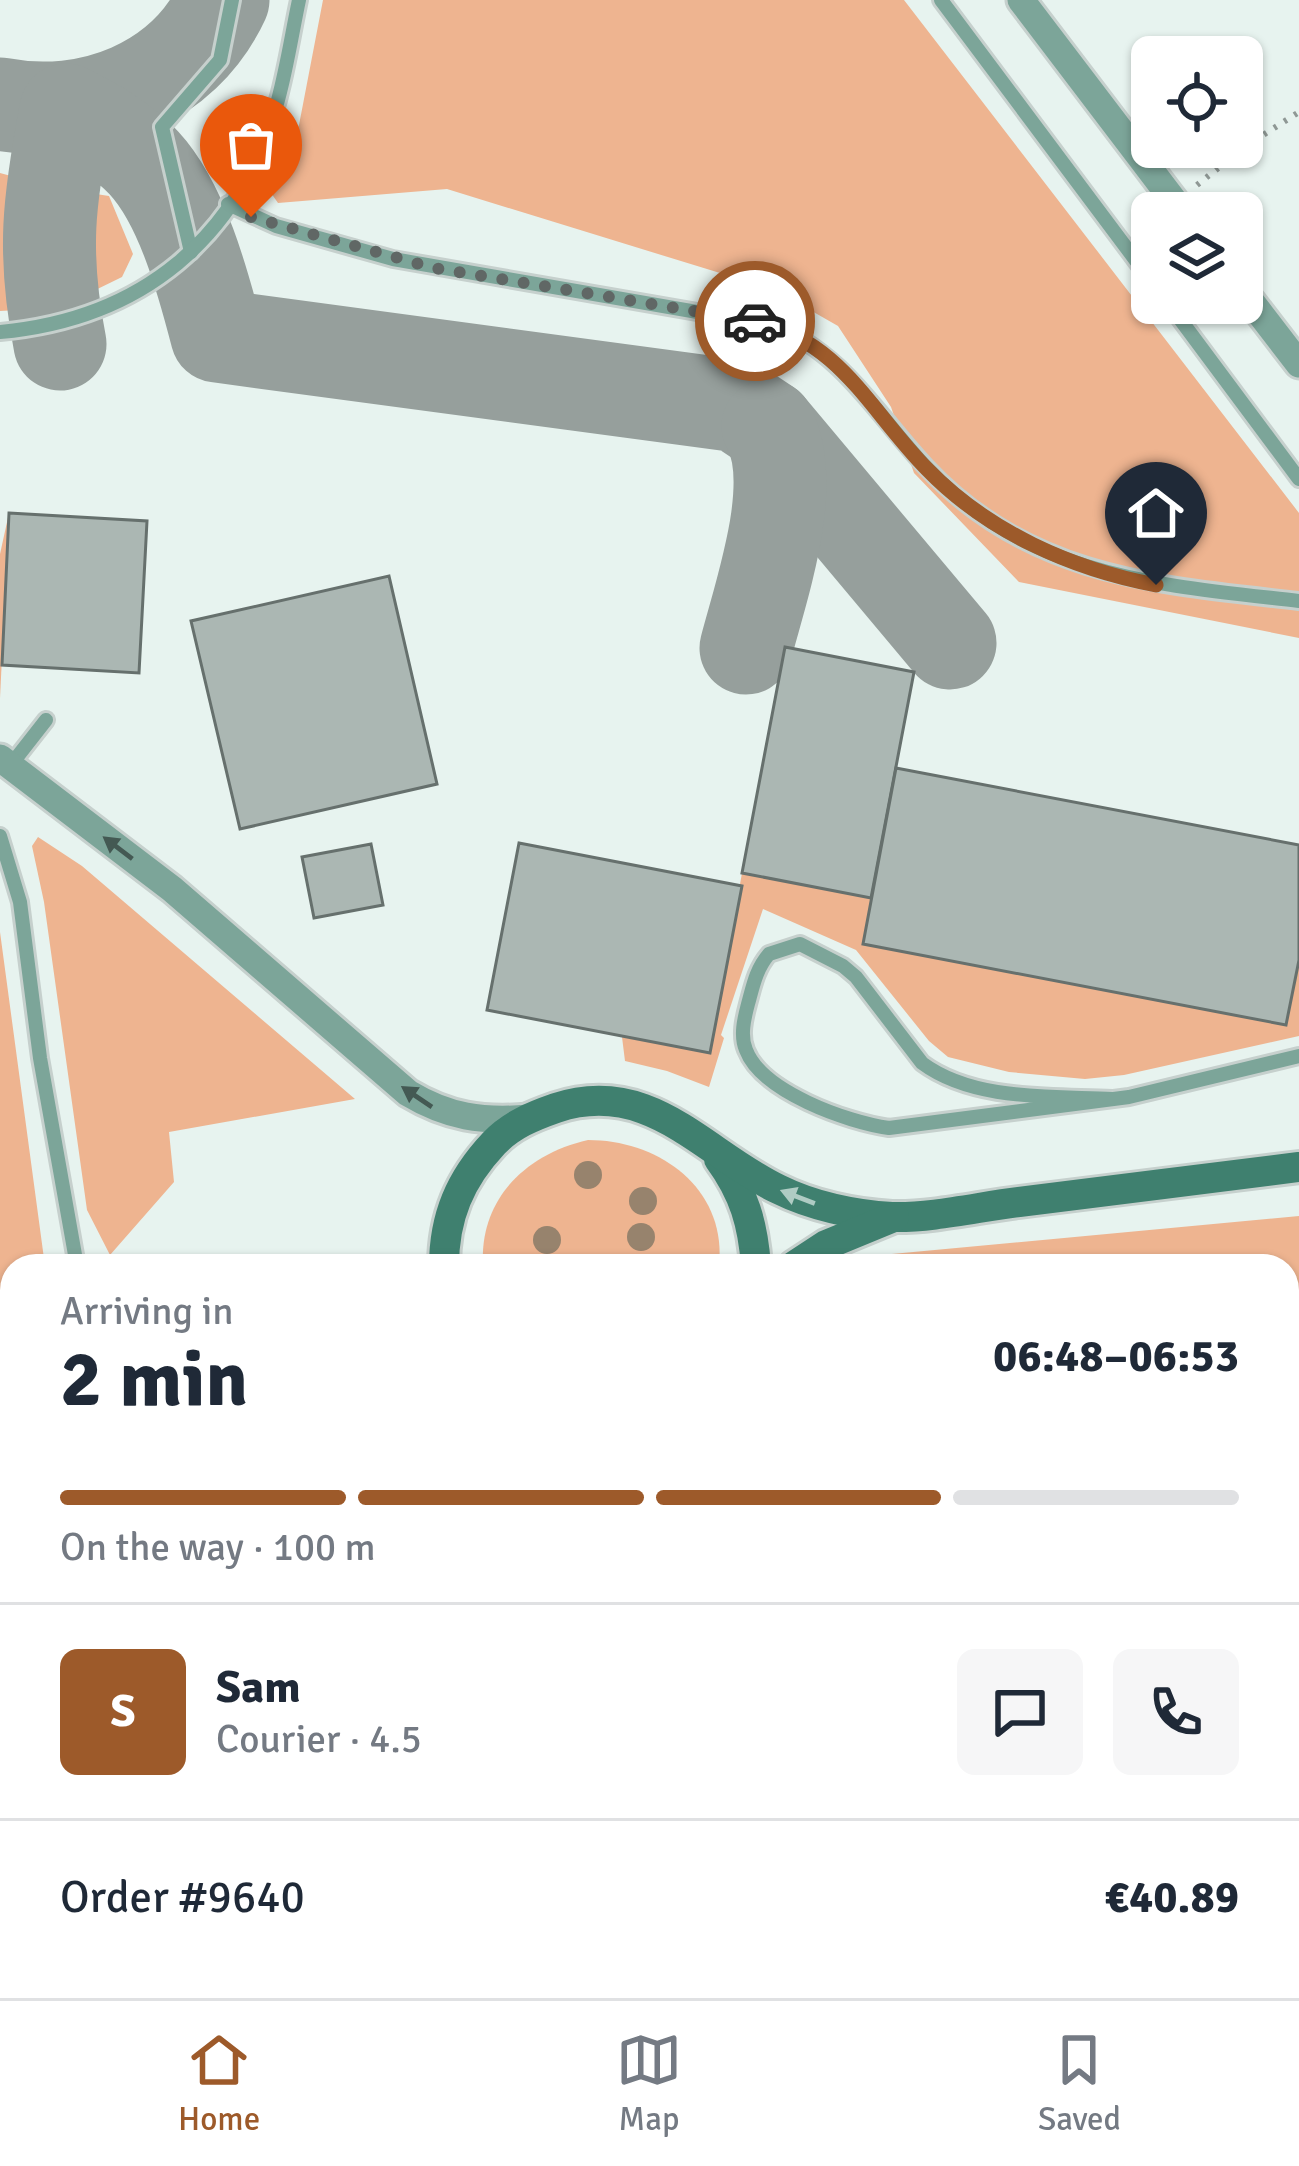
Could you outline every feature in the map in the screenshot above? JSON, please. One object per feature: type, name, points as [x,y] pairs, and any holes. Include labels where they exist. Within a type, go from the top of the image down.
[{"type":"main road","points":[[445,1254],[446,1228],[457,1194],[475,1164],[499,1137],[529,1118],[568,1104],[638,1105],[666,1116],[777,1189],[825,1208],[894,1217],[1299,1167]]},
{"type":"main road","points":[[712,1149],[738,1184],[753,1226],[755,1254]]},
{"type":"main road","points":[[812,1254],[894,1217]]},
{"type":"street","points":[[1021,0],[1167,192]]},
{"type":"street","points":[[1263,317],[1299,364]]},
{"type":"street","points":[[5,762],[172,889],[408,1093],[438,1111],[466,1118],[529,1118]]},
{"type":"lane","points":[[191,253],[162,127],[220,60],[232,0]]},
{"type":"lane","points":[[0,332],[57,326],[101,312],[146,289],[191,253],[228,204],[263,142],[278,101],[299,0]]},
{"type":"lane","points":[[940,0],[1131,254]]},
{"type":"lane","points":[[228,204],[276,226],[393,259],[784,329],[844,370],[926,468],[977,512],[1016,536],[1119,578],[1299,602]]},
{"type":"lane","points":[[1184,324],[1299,478]]},
{"type":"lane","points":[[1273,598],[1299,586]]},
{"type":"lane","points":[[5,762],[46,720]]},
{"type":"lane","points":[[0,836],[20,902],[40,1058],[75,1254]]},
{"type":"lane","points":[[1112,1099],[1014,1094],[935,1072],[922,1063],[856,977],[800,944],[769,954],[756,975],[744,1018],[742,1039],[747,1054],[773,1082],[856,1123],[889,1127],[1112,1099],[1299,1056]]},
{"type":"path","points":[[1196,192],[1246,146],[1299,112]]},
{"type":"shaded area","points":[[323,0],[904,0],[1131,295],[1131,324],[1153,324],[1299,513],[1299,638],[1019,582],[914,473],[891,407],[838,326],[775,290],[447,189],[278,203],[271,193],[299,125]]},
{"type":"shaded area","points":[[0,173],[11,176],[32,254],[37,309],[0,311]]},
{"type":"shaded area","points":[[96,194],[109,196],[133,254],[122,277],[77,299],[72,244]]},
{"type":"shaded area","points":[[9,513],[0,698],[0,554]]},
{"type":"shaded area","points":[[38,837],[82,866],[355,1099],[169,1132],[174,1182],[111,1254],[87,1210],[32,846]]},
{"type":"shaded area","points":[[742,873],[871,898],[863,944],[1286,1025],[1299,960],[1299,1036],[1124,1075],[1085,1079],[1009,1072],[948,1057],[929,1041],[856,950],[763,909],[721,1035],[709,1087],[625,1061],[622,1037],[710,1053]]},
{"type":"shaded area","points":[[0,932],[43,1254],[0,1254]]},
{"type":"shaded area","points":[[588,1140],[614,1142],[663,1159],[700,1192],[712,1213],[719,1254],[484,1254],[489,1220],[511,1183],[526,1168]]},
{"type":"shaded area","points":[[1299,1216],[1299,1254],[892,1254]]},
{"type":"building","points":[[9,513],[147,521],[139,673],[2,665]]},
{"type":"building","points":[[389,576],[437,784],[240,829],[191,621]]},
{"type":"building","points":[[785,647],[914,672],[871,898],[742,873]]},
{"type":"building","points":[[896,768],[1299,845],[1299,960],[1286,1025],[863,944]]},
{"type":"building","points":[[519,843],[742,886],[710,1053],[487,1010]]},
{"type":"building","points":[[371,844],[383,905],[314,918],[302,857]]},
{"type":"taxiway","points":[[0,104],[66,107],[130,90],[159,75],[184,54],[206,30],[223,0]]},
{"type":"taxiway","points":[[60,344],[51,281],[50,226],[66,110],[127,147],[157,180],[190,245],[217,336],[738,406],[768,426],[950,643]]},
{"type":"taxiway","points":[[746,648],[779,505],[777,449],[768,426]]},
{"type":"way so far","points":[[251,217],[434,268],[755,321]]},
{"type":"route","points":[[755,321],[796,334],[844,370],[926,468],[977,512],[1084,567],[1156,585]]}]
